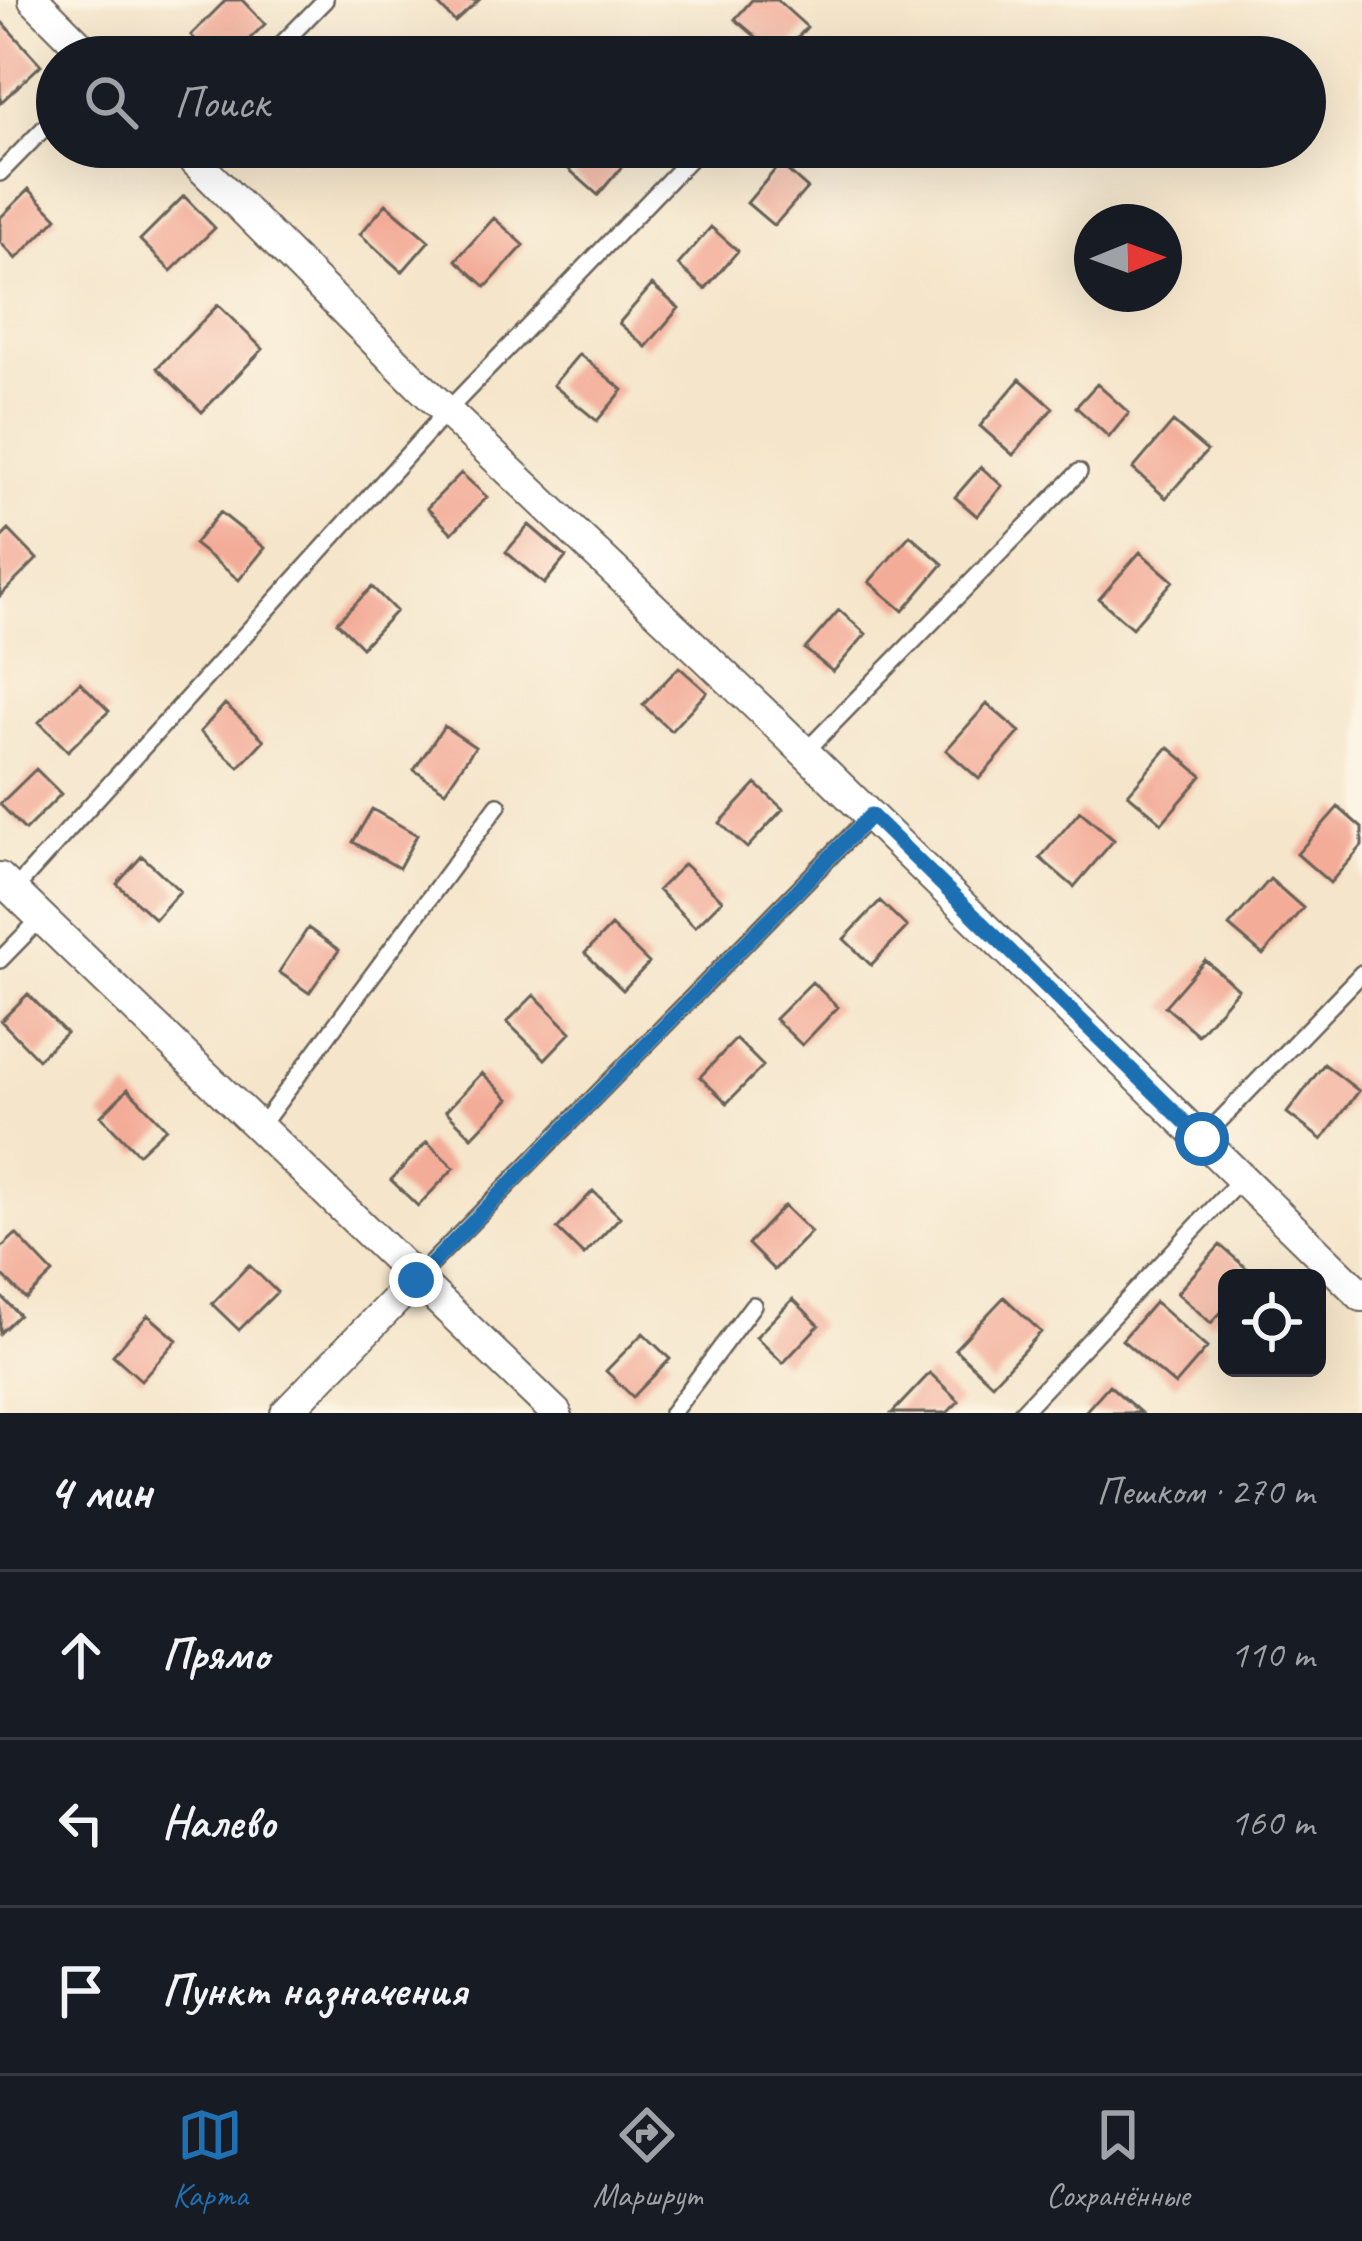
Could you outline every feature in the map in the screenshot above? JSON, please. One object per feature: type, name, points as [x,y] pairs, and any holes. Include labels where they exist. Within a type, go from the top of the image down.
[{"type":"street","points":[[34,0],[70,36]]},
{"type":"street","points":[[202,168],[1362,1296]]},
{"type":"street","points":[[7,885],[556,1413]]},
{"type":"street","points":[[286,1413],[416,1280]]},
{"type":"lane","points":[[289,36],[325,0]]},
{"type":"lane","points":[[0,173],[36,136]]},
{"type":"lane","points":[[7,885],[447,411],[681,168]]},
{"type":"lane","points":[[805,752],[1078,472]]},
{"type":"lane","points":[[260,1127],[499,805]]},
{"type":"lane","points":[[416,1280],[871,815]]},
{"type":"lane","points":[[0,959],[42,917]]},
{"type":"lane","points":[[1202,1139],[1362,973]]},
{"type":"lane","points":[[1022,1413],[1242,1178]]},
{"type":"lane","points":[[672,1413],[753,1305]]},
{"type":"building","points":[[226,0],[242,0],[265,24],[253,36],[191,35]]},
{"type":"building","points":[[434,0],[479,0],[455,22]]},
{"type":"building","points":[[752,0],[777,0],[807,27],[799,36],[755,36],[735,19]]},
{"type":"building","points":[[0,20],[36,60],[36,70],[0,103]]},
{"type":"building","points":[[567,168],[621,168],[598,195]]},
{"type":"building","points":[[777,168],[784,168],[807,188],[774,226],[747,203]]},
{"type":"building","points":[[29,189],[57,218],[16,259],[0,242],[0,218]]},
{"type":"building","points":[[184,196],[215,228],[171,271],[140,240]]},
{"type":"building","points":[[386,204],[429,241],[402,272],[360,234]]},
{"type":"building","points":[[494,218],[524,245],[486,287],[456,260]]},
{"type":"building","points":[[711,227],[738,251],[705,289],[678,265]]},
{"type":"building","points":[[652,285],[679,308],[646,347],[619,323]]},
{"type":"building","points":[[218,305],[263,349],[202,412],[157,368]]},
{"type":"building","points":[[579,354],[623,390],[597,421],[553,385]]},
{"type":"building","points":[[1020,379],[1053,408],[1013,455],[980,426]]},
{"type":"building","points":[[1097,384],[1129,413],[1109,437],[1076,407]]},
{"type":"building","points":[[1173,422],[1207,451],[1166,498],[1133,469]]},
{"type":"building","points":[[981,467],[1002,486],[977,516],[955,497]]},
{"type":"building","points":[[461,473],[487,497],[452,533],[427,508]]},
{"type":"building","points":[[220,512],[265,548],[239,580],[194,544]]},
{"type":"building","points":[[529,525],[566,557],[544,584],[506,552]]},
{"type":"building","points":[[9,530],[37,559],[0,596],[0,539]]},
{"type":"building","points":[[910,535],[943,564],[903,611],[869,582]]},
{"type":"building","points":[[1140,552],[1173,581],[1132,628],[1099,599]]},
{"type":"building","points":[[372,587],[396,611],[362,647],[337,622]]},
{"type":"building","points":[[839,610],[866,634],[833,672],[805,649]]},
{"type":"building","points":[[679,667],[707,692],[671,731],[643,705]]},
{"type":"building","points":[[80,682],[109,711],[68,751],[39,722]]},
{"type":"building","points":[[225,704],[264,740],[239,767],[200,732]]},
{"type":"building","points":[[987,704],[1020,732],[979,779],[946,750]]},
{"type":"building","points":[[444,726],[475,747],[445,791],[414,770]]},
{"type":"building","points":[[1168,747],[1202,776],[1162,823],[1128,794]]},
{"type":"building","points":[[36,769],[61,794],[25,830],[0,804]]},
{"type":"building","points":[[756,784],[783,809],[747,848],[720,823]]},
{"type":"building","points":[[1338,807],[1362,828],[1362,846],[1330,883],[1297,854]]},
{"type":"building","points":[[372,809],[417,835],[399,868],[353,842]]},
{"type":"building","points":[[1080,811],[1114,840],[1074,887],[1040,858]]},
{"type":"building","points":[[142,856],[180,891],[155,919],[117,884]]},
{"type":"building","points":[[684,864],[722,900],[695,927],[658,890]]},
{"type":"building","points":[[1270,879],[1303,908],[1263,955],[1229,926]]},
{"type":"building","points":[[880,901],[907,927],[871,965],[844,939]]},
{"type":"building","points":[[611,926],[649,963],[623,990],[585,953]]},
{"type":"building","points":[[308,928],[339,950],[309,993],[279,972]]},
{"type":"building","points":[[1205,960],[1238,989],[1198,1035],[1165,1006]]},
{"type":"building","points":[[812,982],[838,1007],[802,1045],[775,1019]]},
{"type":"building","points":[[28,994],[66,1033],[38,1059],[1,1021]]},
{"type":"building","points":[[534,995],[571,1032],[545,1059],[507,1022]]},
{"type":"building","points":[[736,1039],[763,1066],[727,1103],[700,1077]]},
{"type":"building","points":[[1324,1064],[1359,1091],[1322,1140],[1287,1113]]},
{"type":"building","points":[[482,1073],[509,1099],[472,1137],[446,1111]]},
{"type":"building","points":[[128,1089],[166,1128],[138,1154],[101,1116]]},
{"type":"building","points":[[427,1142],[454,1168],[418,1206],[391,1180]]},
{"type":"building","points":[[593,1191],[620,1217],[584,1255],[557,1229]]},
{"type":"building","points":[[784,1206],[811,1232],[774,1270],[748,1244]]},
{"type":"building","points":[[16,1234],[53,1273],[26,1299],[0,1273],[0,1249]]},
{"type":"building","points":[[1220,1245],[1247,1269],[1218,1269],[1218,1316],[1211,1323],[1177,1293]]},
{"type":"building","points":[[249,1265],[277,1292],[239,1330],[212,1304]]},
{"type":"building","points":[[0,1295],[19,1315],[0,1333]]},
{"type":"building","points":[[1004,1297],[1041,1332],[992,1384],[955,1349]]},
{"type":"building","points":[[793,1299],[819,1325],[783,1363],[756,1337]]},
{"type":"building","points":[[1155,1302],[1207,1348],[1175,1385],[1122,1340]]},
{"type":"building","points":[[148,1315],[177,1340],[141,1380],[113,1355]]},
{"type":"building","points":[[643,1333],[670,1359],[633,1397],[606,1371]]},
{"type":"building","points":[[930,1373],[959,1401],[947,1413],[892,1413]]},
{"type":"building","points":[[1109,1385],[1141,1413],[1084,1413]]},
{"type":"route","points":[[416,1280],[871,815],[1202,1139]]}]
